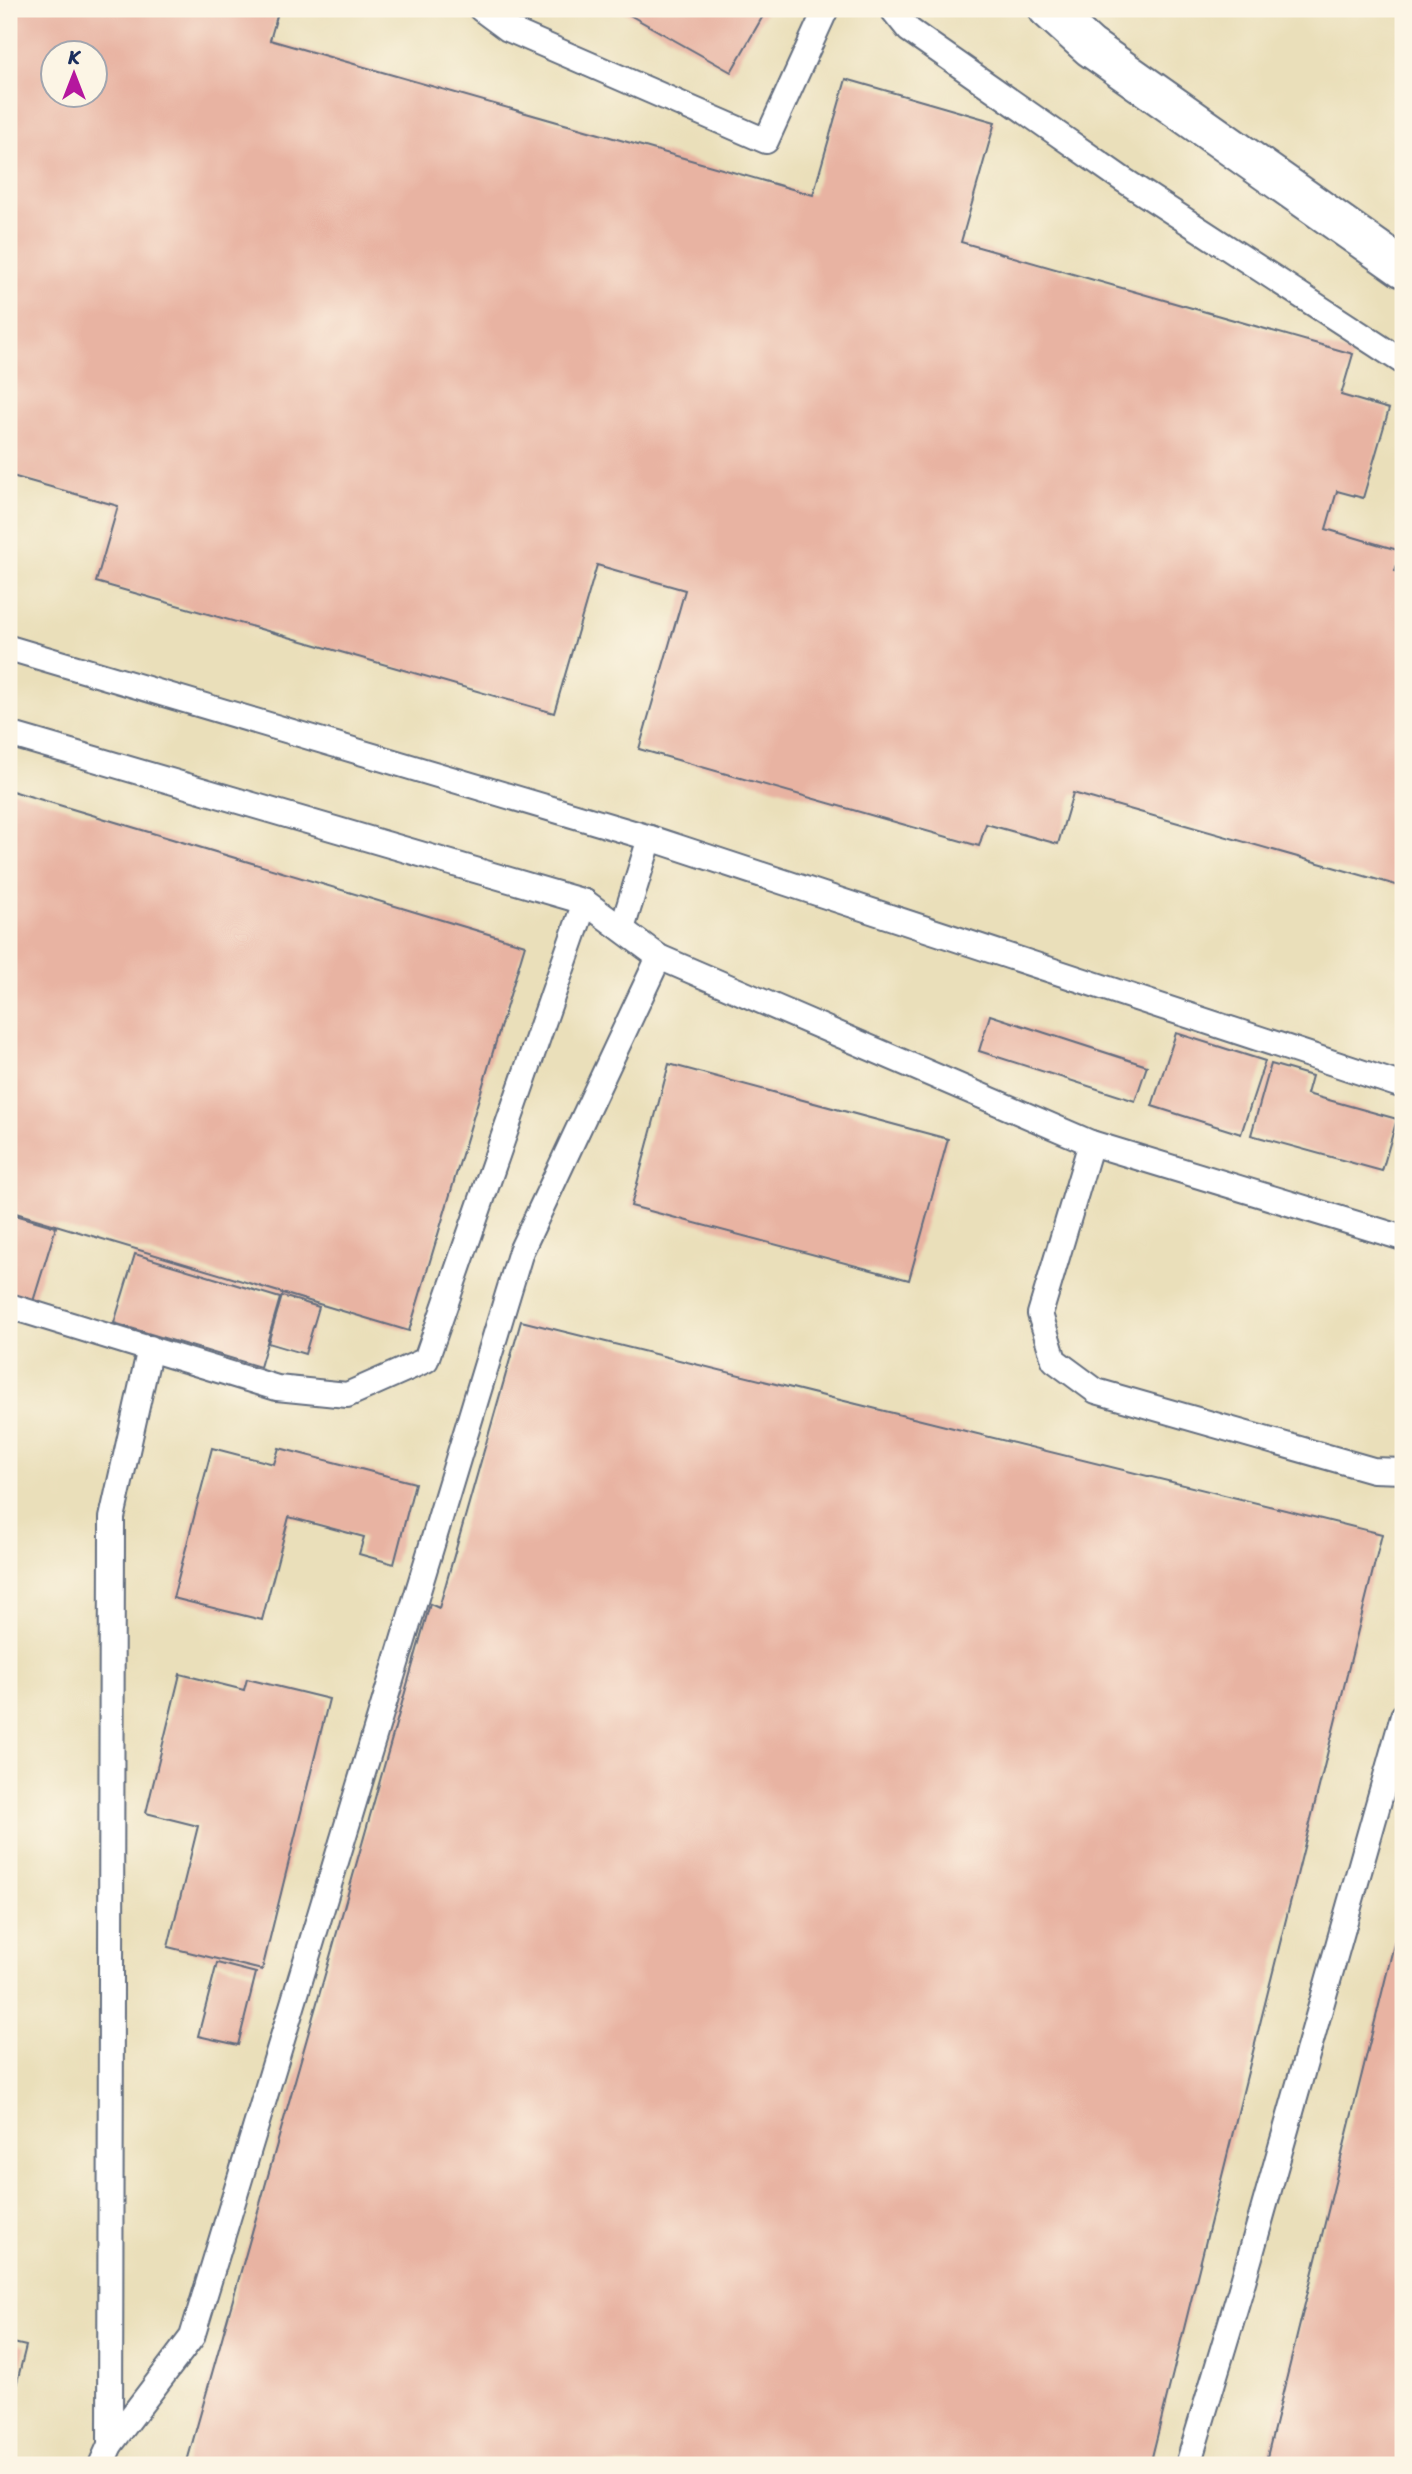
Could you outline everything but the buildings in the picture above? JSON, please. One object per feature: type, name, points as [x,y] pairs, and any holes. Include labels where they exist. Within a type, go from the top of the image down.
[{"type":"street","points":[[1048,9],[1090,47],[1403,268]]},
{"type":"lane","points":[[481,9],[508,29],[766,141],[826,9]]},
{"type":"lane","points":[[892,9],[909,30],[1110,172],[1403,362]]},
{"type":"lane","points":[[9,648],[650,838],[1403,1086]]},
{"type":"lane","points":[[9,734],[584,902],[659,957],[1091,1143],[1403,1238]]},
{"type":"lane","points":[[622,929],[650,838]]},
{"type":"lane","points":[[9,1306],[277,1388],[347,1395],[426,1360],[584,902]]},
{"type":"lane","points":[[105,2455],[192,2337],[521,1251],[659,957]]},
{"type":"lane","points":[[1091,1143],[1040,1314],[1054,1360],[1096,1391],[1373,1469],[1403,1471]]},
{"type":"lane","points":[[105,2455],[112,1518],[150,1348]]},
{"type":"lane","points":[[1188,2465],[1240,2292],[1403,1716]]}]
